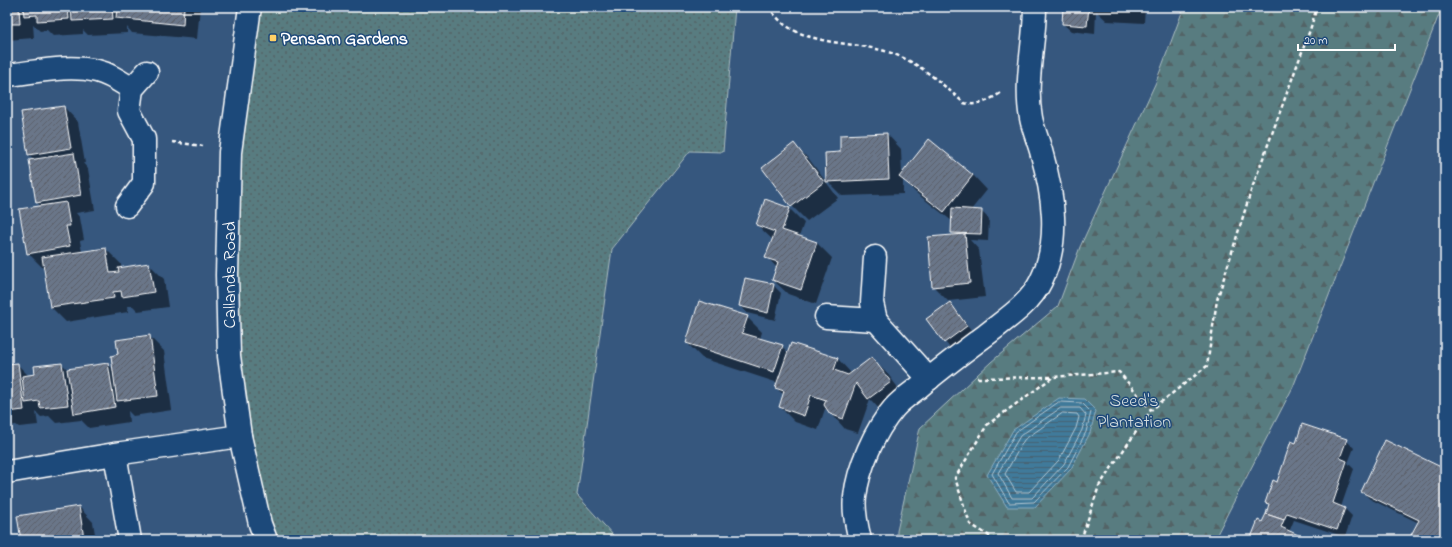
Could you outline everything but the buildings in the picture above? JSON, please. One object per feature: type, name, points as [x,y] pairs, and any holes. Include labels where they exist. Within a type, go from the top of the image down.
[{"type":"street","name":"Callands Road","points":[[250,7],[230,152],[228,275],[229,356],[240,436],[260,524],[266,540]]},
{"type":"street","points":[[860,540],[856,525],[854,498],[860,473],[869,448],[880,427],[895,407],[1018,310],[1032,295],[1041,281],[1047,263],[1052,240],[1053,214],[1050,187],[1031,118],[1028,88],[1035,7]]},
{"type":"street","points":[[7,75],[72,68],[91,70],[116,78],[132,90]]},
{"type":"street","points":[[127,206],[144,183],[144,139],[129,111],[132,90],[147,72]]},
{"type":"street","points":[[875,257],[872,303],[876,320],[929,379]]},
{"type":"street","points":[[826,317],[876,320]]},
{"type":"street","points":[[7,472],[115,454],[240,436]]},
{"type":"street","points":[[115,454],[130,540]]},
{"type":"path","points":[[768,7],[785,24],[801,33],[820,39],[876,49],[894,54],[910,61],[925,71],[964,103],[972,105],[979,104],[1001,93],[1028,88]]},
{"type":"path","points":[[1081,540],[1099,486],[1151,410],[1207,366],[1217,300],[1251,191],[1317,7]]},
{"type":"path","points":[[144,139],[200,145],[230,152]]},
{"type":"path","points":[[975,378],[1053,377],[1119,372],[1151,410]]},
{"type":"path","points":[[996,540],[970,524],[955,478],[986,425],[1053,377]]},
{"type":"green space","points":[[250,7],[735,7],[723,152],[690,151],[612,249],[577,495],[613,535],[608,540],[266,540],[240,436],[230,152]]},
{"type":"green space","name":"Seed's Plantation","points":[[1184,7],[1442,7],[1293,387],[1214,540],[897,540],[897,531],[920,428],[991,362],[1058,306],[1080,247],[1156,82]]},
{"type":"water","points":[[1059,398],[1084,399],[1096,411],[1090,433],[1071,469],[1035,507],[1007,507],[987,475],[1013,430]]},
{"type":"place","name":"Pensarn Gardens","points":[[273,38]]}]
